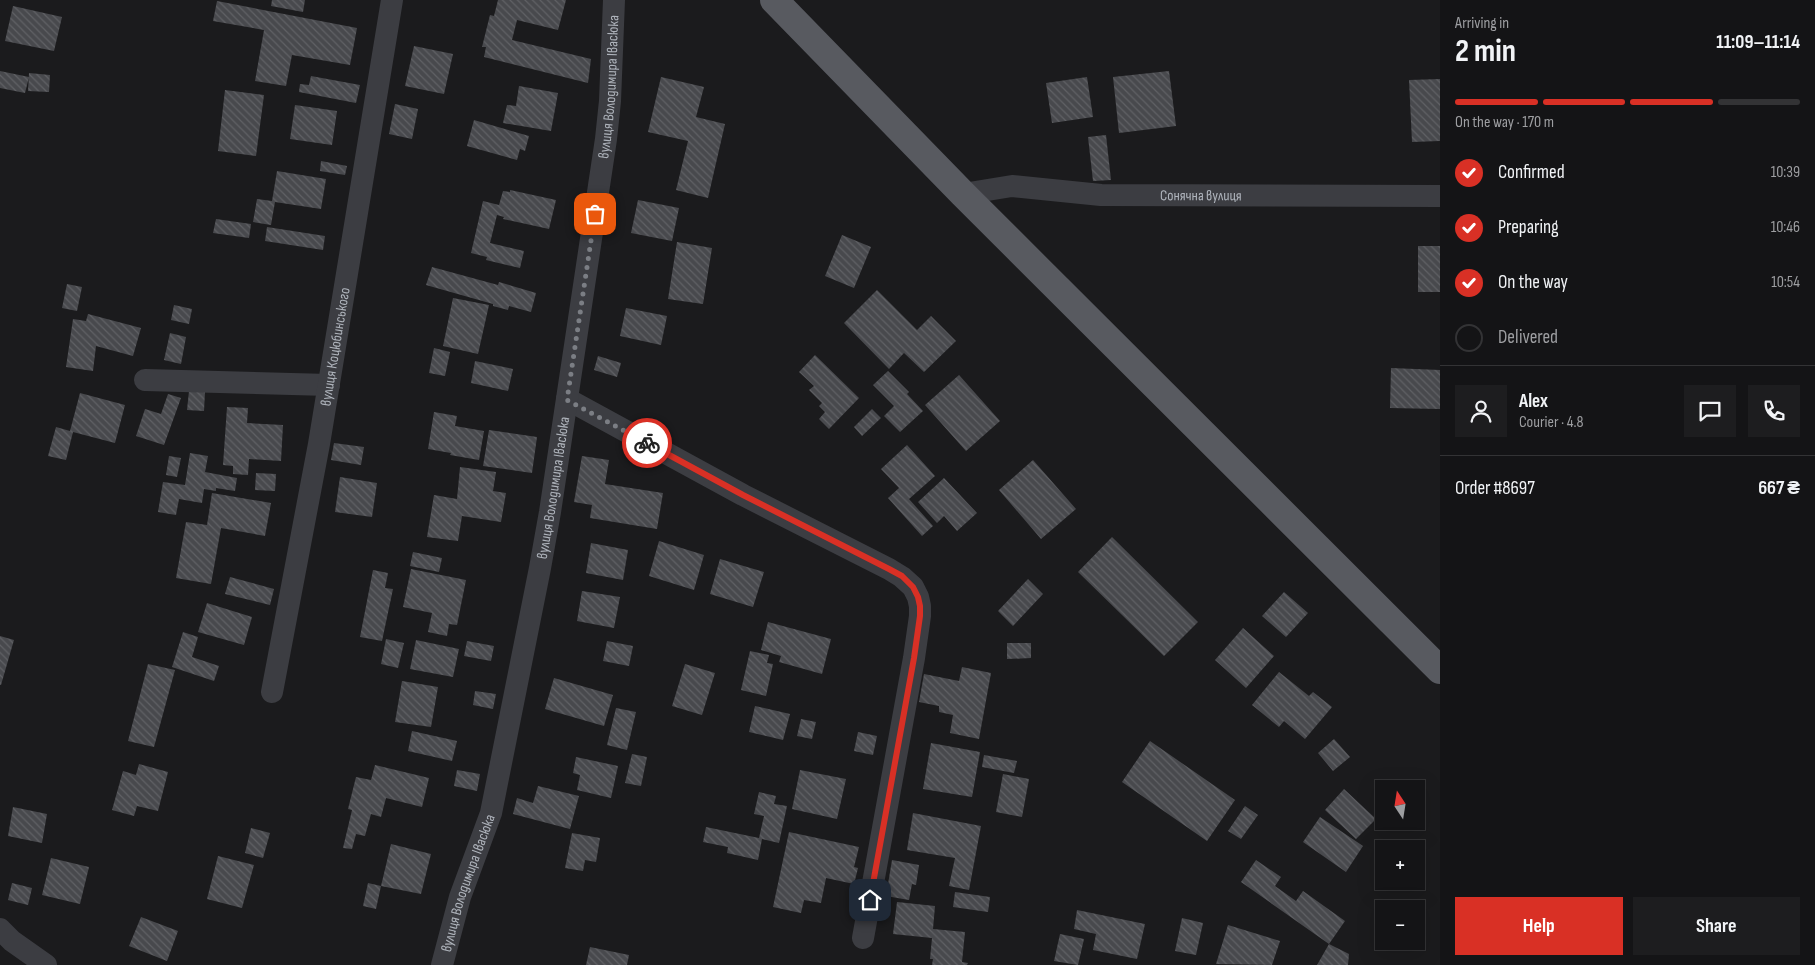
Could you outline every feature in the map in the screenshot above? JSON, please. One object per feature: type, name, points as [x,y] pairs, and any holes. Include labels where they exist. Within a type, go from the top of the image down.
[{"type":"main road","points":[[774,0],[963,194],[1440,670]]},
{"type":"street","name":"вулиця Коцюбинського","points":[[272,692],[329,385],[392,0]]},
{"type":"street","name":"вулиця Володимира Івасюка","points":[[442,965],[460,896],[491,813],[541,559],[606,139],[610,101],[614,0]]},
{"type":"street","name":"Сонячна вулиця","points":[[963,194],[1012,186],[1101,194],[1440,196]]},
{"type":"street","points":[[145,380],[329,385]]},
{"type":"street","points":[[567,400],[743,495],[902,576],[913,587],[920,606],[914,658],[863,938]]},
{"type":"street","points":[[0,929],[12,941],[46,965]]},
{"type":"building","points":[[272,0],[305,0],[303,12],[271,6]]},
{"type":"building","points":[[498,0],[566,0],[558,30],[517,20],[512,40],[591,59],[588,83],[484,57],[486,47],[482,47],[490,15],[494,16]]},
{"type":"building","points":[[217,1],[357,28],[350,65],[292,55],[286,86],[255,81],[264,30],[213,21]]},
{"type":"building","points":[[13,6],[62,17],[54,51],[5,41]]},
{"type":"building","points":[[414,46],[453,54],[444,94],[405,86]]},
{"type":"building","points":[[0,71],[29,77],[25,93],[0,88]]},
{"type":"building","points":[[1169,71],[1176,126],[1119,133],[1113,77]]},
{"type":"building","points":[[29,73],[50,75],[49,92],[28,91]]},
{"type":"building","points":[[311,76],[360,85],[356,103],[299,92],[300,84],[309,85]]},
{"type":"building","points":[[661,77],[704,87],[696,117],[725,124],[708,198],[676,190],[688,141],[648,132]]},
{"type":"building","points":[[1087,77],[1093,117],[1052,123],[1046,83]]},
{"type":"building","points":[[1440,79],[1440,141],[1412,142],[1409,80]]},
{"type":"building","points":[[519,86],[558,93],[551,131],[503,123],[507,105],[516,106]]},
{"type":"building","points":[[225,90],[264,95],[256,156],[218,151]]},
{"type":"building","points":[[395,104],[418,109],[412,139],[389,134]]},
{"type":"building","points":[[295,105],[337,111],[332,145],[290,139]]},
{"type":"building","points":[[474,120],[529,136],[525,151],[520,149],[517,160],[467,146]]},
{"type":"building","points":[[1106,135],[1111,180],[1093,181],[1088,137]]},
{"type":"building","points":[[321,161],[347,166],[345,175],[320,171]]},
{"type":"building","points":[[277,171],[326,179],[321,209],[275,202],[271,225],[253,222],[257,199],[272,201]]},
{"type":"building","points":[[510,190],[556,200],[549,229],[503,219],[504,217],[497,215],[490,243],[524,251],[520,268],[486,260],[487,257],[471,253],[483,201],[499,205],[503,191],[510,192]]},
{"type":"building","points":[[638,200],[679,208],[672,241],[631,233]]},
{"type":"building","points":[[216,219],[251,224],[249,238],[213,233]]},
{"type":"building","points":[[267,227],[325,236],[323,250],[265,241]]},
{"type":"building","points":[[842,235],[871,247],[854,288],[825,276]]},
{"type":"building","points":[[677,242],[712,248],[703,304],[668,299]]},
{"type":"building","points":[[1418,246],[1440,246],[1440,292],[1418,292]]},
{"type":"building","points":[[432,267],[498,285],[499,282],[536,293],[531,312],[509,306],[508,310],[426,285]]},
{"type":"building","points":[[67,284],[82,287],[77,311],[62,308]]},
{"type":"building","points":[[877,290],[917,330],[931,316],[956,341],[924,372],[904,353],[889,369],[844,323]]},
{"type":"building","points":[[453,298],[489,305],[478,354],[443,346]]},
{"type":"building","points":[[174,305],[192,309],[189,324],[171,320]]},
{"type":"building","points":[[626,308],[667,316],[661,345],[620,336]]},
{"type":"building","points":[[88,314],[141,328],[133,356],[96,346],[93,371],[66,367],[73,319],[86,321]]},
{"type":"building","points":[[170,333],[186,337],[181,364],[164,360]]},
{"type":"building","points":[[434,348],[450,352],[445,376],[429,373]]},
{"type":"building","points":[[815,355],[859,398],[829,429],[819,419],[825,412],[819,406],[822,403],[809,390],[814,386],[799,372]]},
{"type":"building","points":[[598,356],[621,363],[617,377],[594,370]]},
{"type":"building","points":[[475,361],[513,369],[508,391],[471,383]]},
{"type":"building","points":[[1391,368],[1440,370],[1440,409],[1390,408]]},
{"type":"building","points":[[888,371],[909,392],[907,394],[923,411],[900,432],[884,416],[894,406],[873,385]]},
{"type":"building","points":[[959,375],[1000,421],[966,451],[925,405]]},
{"type":"building","points":[[189,391],[205,392],[204,411],[187,410]]},
{"type":"building","points":[[80,393],[125,405],[115,443],[73,432],[66,460],[48,456],[56,427],[70,431]]},
{"type":"building","points":[[168,394],[181,398],[164,445],[136,436],[145,409],[161,414]]},
{"type":"building","points":[[227,407],[248,408],[247,423],[283,425],[281,461],[249,459],[248,475],[233,474],[233,466],[223,465]]},
{"type":"building","points":[[872,409],[881,418],[862,436],[854,427]]},
{"type":"building","points":[[434,412],[457,416],[455,426],[484,431],[479,460],[428,449]]},
{"type":"building","points":[[489,430],[537,437],[532,473],[483,466]]},
{"type":"building","points":[[334,443],[364,447],[361,465],[331,460]]},
{"type":"building","points":[[907,445],[935,476],[909,499],[933,526],[922,536],[888,498],[899,488],[881,469]]},
{"type":"building","points":[[190,453],[208,456],[205,472],[237,478],[235,491],[216,488],[216,491],[204,489],[202,503],[179,499],[176,515],[158,512],[163,482],[185,485]]},
{"type":"building","points":[[169,456],[181,458],[177,477],[166,475]]},
{"type":"building","points":[[582,456],[609,460],[605,484],[663,493],[657,529],[590,518],[592,505],[574,502]]},
{"type":"building","points":[[1033,460],[1076,509],[1041,539],[999,490]]},
{"type":"building","points":[[460,467],[496,472],[493,491],[506,493],[501,522],[462,516],[458,541],[427,537],[434,495],[457,499]]},
{"type":"building","points":[[256,473],[276,474],[275,491],[255,490]]},
{"type":"building","points":[[340,477],[377,483],[372,517],[335,512]]},
{"type":"building","points":[[944,478],[977,513],[957,531],[944,516],[937,523],[918,502]]},
{"type":"building","points":[[212,493],[271,503],[265,536],[221,528],[211,584],[176,578],[186,522],[207,525]]},
{"type":"building","points":[[1112,537],[1198,622],[1164,656],[1078,572]]},
{"type":"building","points":[[659,541],[704,555],[694,590],[649,576]]},
{"type":"building","points":[[591,543],[628,550],[623,580],[586,573]]},
{"type":"building","points":[[413,552],[442,558],[439,572],[410,566]]},
{"type":"building","points":[[720,559],[764,572],[753,607],[710,594]]},
{"type":"building","points":[[411,569],[466,580],[457,625],[449,624],[447,636],[428,632],[432,613],[403,607]]},
{"type":"building","points":[[373,570],[388,573],[385,588],[393,589],[382,641],[360,637]]},
{"type":"building","points":[[230,577],[274,589],[270,605],[225,594]]},
{"type":"building","points":[[1028,579],[1043,594],[1013,626],[998,611]]},
{"type":"building","points":[[582,591],[620,597],[614,628],[577,621]]},
{"type":"building","points":[[1284,592],[1308,613],[1286,637],[1262,616]]},
{"type":"building","points":[[207,603],[252,617],[244,645],[198,632]]},
{"type":"building","points":[[768,622],[831,639],[822,674],[779,662],[781,656],[761,650]]},
{"type":"building","points":[[1243,628],[1274,656],[1246,688],[1215,660]]},
{"type":"building","points":[[183,632],[198,637],[192,657],[219,666],[214,681],[172,667]]},
{"type":"building","points":[[0,636],[14,640],[1,685],[0,685]]},
{"type":"building","points":[[386,639],[404,643],[398,668],[381,664]]},
{"type":"building","points":[[416,640],[459,649],[453,677],[410,669]]},
{"type":"building","points":[[467,641],[494,646],[491,661],[464,656]]},
{"type":"building","points":[[607,641],[633,646],[629,666],[603,661]]},
{"type":"building","points":[[1007,643],[1031,643],[1031,658],[1007,659]]},
{"type":"building","points":[[750,651],[769,655],[767,663],[773,664],[766,696],[741,690]]},
{"type":"building","points":[[148,664],[175,670],[154,747],[128,741]]},
{"type":"building","points":[[685,664],[715,673],[702,715],[672,706]]},
{"type":"building","points":[[962,667],[991,673],[979,739],[950,733],[953,715],[939,712],[939,706],[919,702],[924,674],[959,681]]},
{"type":"building","points":[[1279,672],[1309,696],[1313,692],[1332,707],[1305,739],[1284,721],[1279,727],[1252,705]]},
{"type":"building","points":[[554,678],[613,695],[604,726],[545,709]]},
{"type":"building","points":[[402,681],[438,687],[431,727],[395,722]]},
{"type":"building","points":[[475,691],[496,694],[493,709],[473,705]]},
{"type":"building","points":[[755,706],[790,714],[783,740],[749,732]]},
{"type":"building","points":[[616,708],[636,712],[627,750],[607,745]]},
{"type":"building","points":[[801,719],[816,722],[812,739],[797,736]]},
{"type":"building","points":[[412,731],[457,741],[452,761],[408,751]]},
{"type":"building","points":[[858,732],[877,736],[873,755],[854,751]]},
{"type":"building","points":[[1334,739],[1350,757],[1333,771],[1318,753]]},
{"type":"building","points":[[1150,741],[1235,800],[1207,841],[1122,782]]},
{"type":"building","points":[[931,743],[980,752],[972,797],[923,789]]},
{"type":"building","points":[[632,754],[647,757],[641,786],[625,783]]},
{"type":"building","points":[[984,755],[1017,761],[1014,773],[982,767]]},
{"type":"building","points":[[576,757],[618,766],[611,798],[577,790],[580,775],[573,773]]},
{"type":"building","points":[[139,764],[168,772],[158,811],[137,806],[134,816],[112,810],[123,771],[136,775]]},
{"type":"building","points":[[375,765],[429,778],[422,807],[386,798],[381,817],[371,814],[365,836],[356,834],[352,849],[343,848],[352,810],[348,809],[356,777],[371,780]]},
{"type":"building","points":[[457,770],[480,774],[477,791],[454,786]]},
{"type":"building","points":[[800,770],[846,779],[837,819],[792,809]]},
{"type":"building","points":[[1003,774],[1029,779],[1022,817],[996,812]]},
{"type":"building","points":[[538,786],[579,796],[570,829],[513,814],[517,798],[533,803]]},
{"type":"building","points":[[1344,789],[1375,820],[1356,839],[1325,810]]},
{"type":"building","points":[[759,792],[776,796],[774,804],[787,806],[779,843],[762,839],[758,860],[727,853],[728,847],[703,842],[706,827],[759,838],[764,816],[754,814]]},
{"type":"building","points":[[1245,806],[1258,815],[1241,839],[1228,831]]},
{"type":"building","points":[[13,807],[47,814],[42,843],[8,836]]},
{"type":"building","points":[[913,813],[981,826],[969,890],[949,886],[955,858],[907,850]]},
{"type":"building","points":[[1320,817],[1363,846],[1346,872],[1303,842]]},
{"type":"building","points":[[251,828],[270,833],[263,858],[245,853]]},
{"type":"building","points":[[789,832],[859,847],[854,867],[858,868],[854,884],[826,878],[821,903],[804,900],[801,913],[773,907]]},
{"type":"building","points":[[572,833],[600,838],[596,862],[585,860],[583,871],[565,868]]},
{"type":"building","points":[[391,844],[431,854],[421,894],[381,886]]},
{"type":"building","points":[[218,856],[254,865],[242,908],[207,899]]},
{"type":"building","points":[[51,858],[89,867],[80,904],[42,895]]},
{"type":"building","points":[[892,860],[919,865],[916,885],[912,884],[909,900],[886,896]]},
{"type":"building","points":[[1256,860],[1281,877],[1275,886],[1296,901],[1303,891],[1345,921],[1329,944],[1241,882]]},
{"type":"building","points":[[12,883],[32,888],[28,905],[8,900]]},
{"type":"building","points":[[368,883],[381,886],[376,909],[363,906]]},
{"type":"building","points":[[955,892],[990,897],[988,912],[953,907]]},
{"type":"building","points":[[897,902],[935,906],[933,929],[965,932],[962,962],[968,963],[967,965],[932,965],[933,959],[930,959],[932,938],[893,934]]},
{"type":"building","points":[[1077,910],[1145,924],[1137,959],[1093,950],[1096,934],[1074,929]]},
{"type":"building","points":[[141,917],[178,931],[167,961],[129,946]]},
{"type":"building","points":[[1182,918],[1203,923],[1196,955],[1175,951]]},
{"type":"building","points":[[1228,925],[1280,941],[1272,965],[1216,964]]},
{"type":"building","points":[[1060,934],[1084,939],[1078,965],[1054,961]]},
{"type":"building","points":[[1329,944],[1349,954],[1348,965],[1317,965]]},
{"type":"building","points":[[590,947],[629,955],[627,965],[586,965]]},
{"type":"way so far","points":[[595,214],[567,400],[647,443]]},
{"type":"route","points":[[647,443],[743,495],[817,531],[902,576],[913,587],[918,597],[920,616],[914,658],[870,900]]}]
